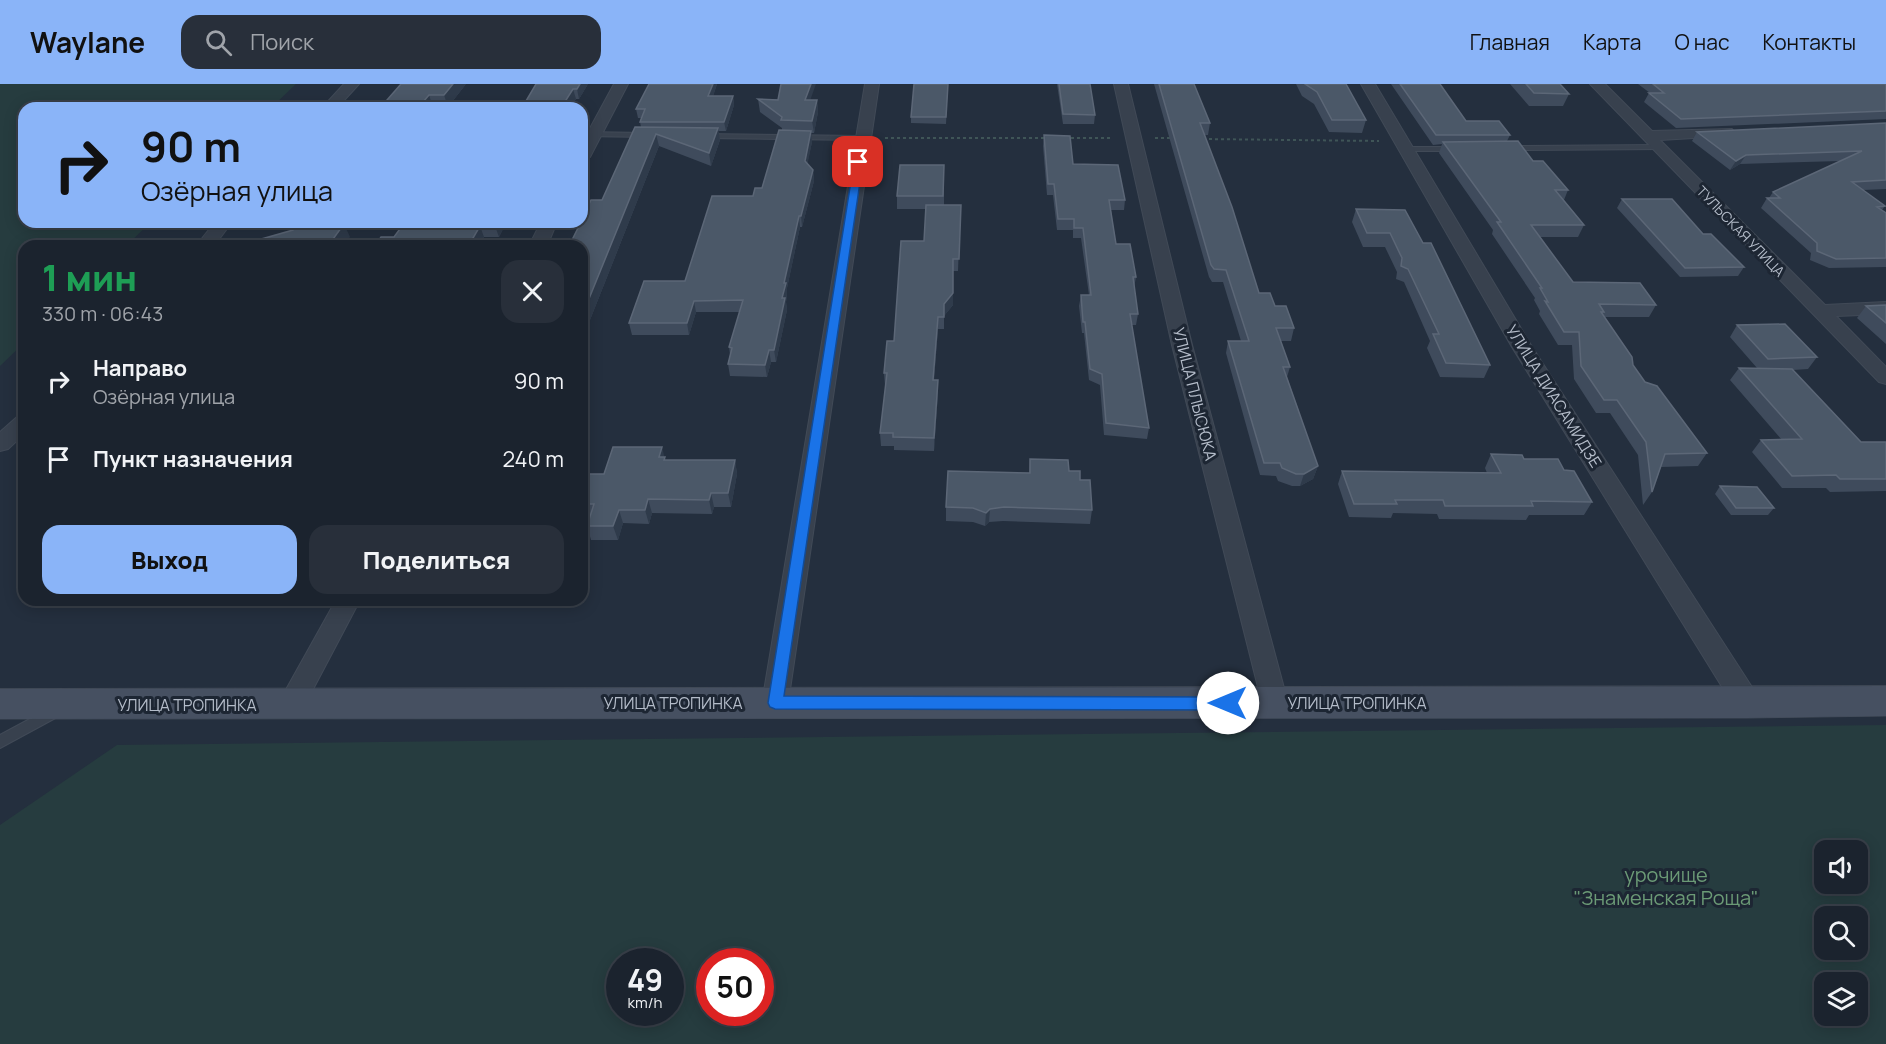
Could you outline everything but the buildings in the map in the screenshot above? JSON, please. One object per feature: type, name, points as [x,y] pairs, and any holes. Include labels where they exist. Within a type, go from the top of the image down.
[{"type":"main road","name":"УЛИЦА ТРОПИНКА","points":[[0,704],[1747,704],[1886,700]]},
{"type":"street","points":[[335,102],[352,84]]},
{"type":"street","points":[[588,134],[621,84]]},
{"type":"street","points":[[775,703],[872,84]]},
{"type":"street","name":"УЛИЦА ПЛЫСЮКА","points":[[1122,84],[1182,345],[1275,703]]},
{"type":"street","name":"УЛИЦА ДИАСАМИДЗЕ","points":[[1368,84],[1522,347],[1747,704]]},
{"type":"street","name":"ТУЛЬСКАЯ УЛИЦА","points":[[1597,84],[1886,378]]},
{"type":"street","points":[[1654,141],[1743,131]]},
{"type":"street","points":[[210,240],[219,228]]},
{"type":"street","points":[[1819,311],[1886,308]]},
{"type":"street","points":[[0,444],[18,428]]},
{"type":"street","points":[[291,704],[345,606]]},
{"type":"lane","points":[[588,134],[660,135]]},
{"type":"lane","points":[[693,136],[862,138]]},
{"type":"lane","points":[[1504,148],[1654,141]]},
{"type":"lane","points":[[1408,149],[1468,148]]},
{"type":"lane","points":[[0,742],[66,705]]},
{"type":"green space","points":[[0,84],[296,84],[277,102],[18,102],[18,228],[145,228],[132,240],[18,240],[18,349],[0,366]]},
{"type":"green space","name":"урочище \"Знаменская Роща\"","points":[[1886,725],[1886,1044],[0,1044],[0,825],[117,745]]},
{"type":"route","points":[[858,162],[775,703],[1228,703]]}]
